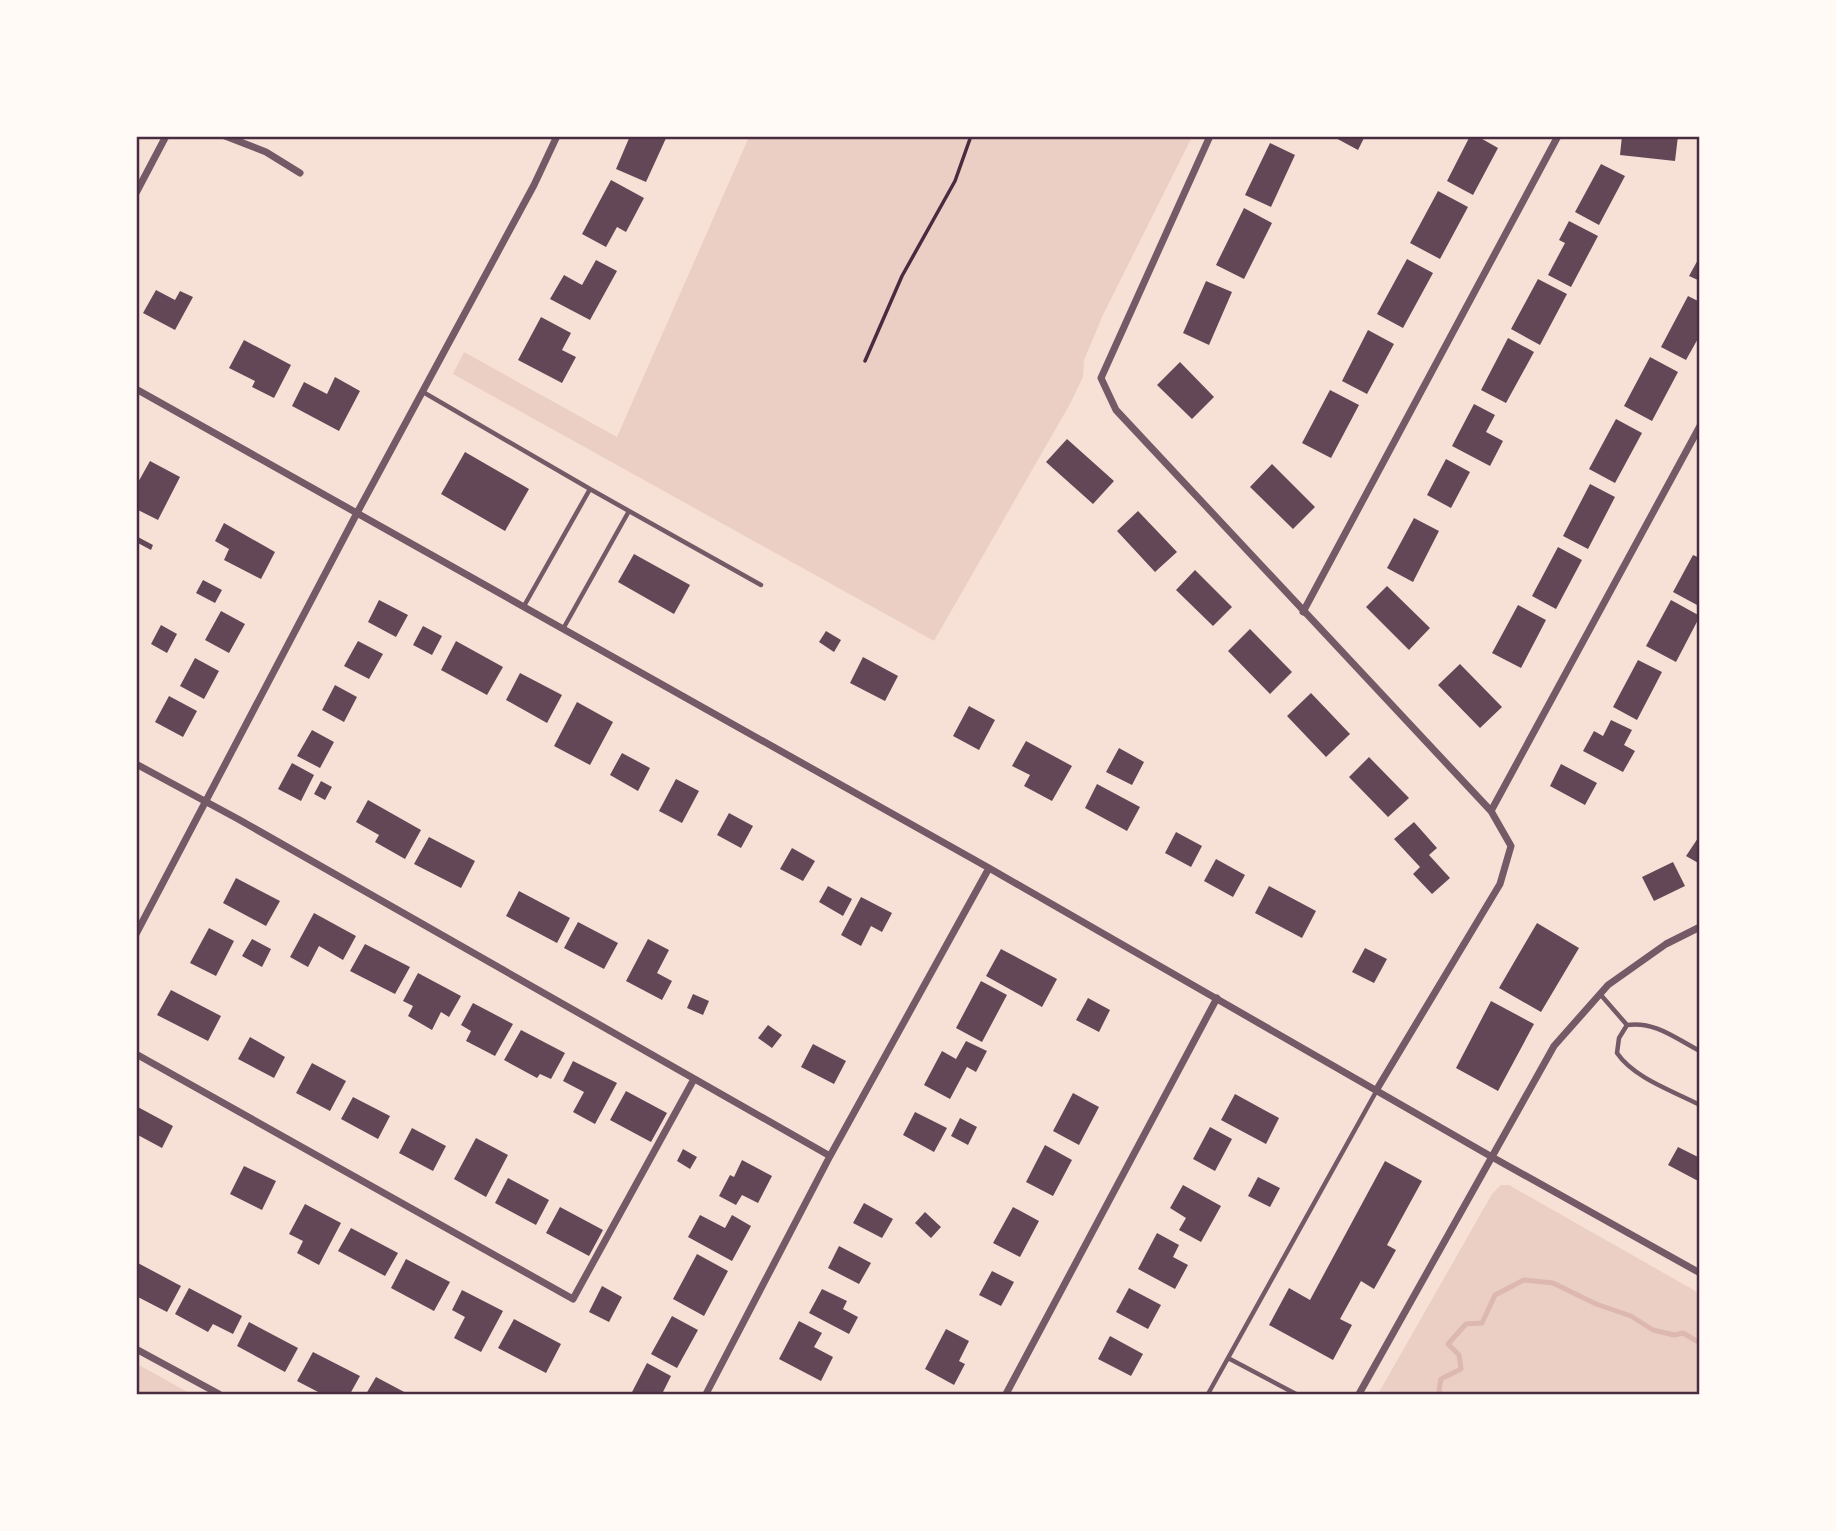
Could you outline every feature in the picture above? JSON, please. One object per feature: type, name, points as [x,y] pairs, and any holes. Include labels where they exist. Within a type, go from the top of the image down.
[{"type":"street","points":[[136,194],[166,136]]},
{"type":"street","points":[[225,136],[266,152],[300,173]]},
{"type":"street","points":[[136,934],[357,513],[534,185],[556,136]]},
{"type":"street","points":[[1210,136],[1101,378],[1116,410],[1491,811],[1511,846],[1500,884],[1377,1089]]},
{"type":"street","points":[[1303,612],[1558,136]]},
{"type":"street","points":[[136,389],[989,868],[1699,1273]]},
{"type":"street","points":[[1491,811],[1699,426]]},
{"type":"street","points":[[136,764],[206,801],[830,1156]]},
{"type":"street","points":[[706,1395],[830,1156],[989,868]]},
{"type":"street","points":[[1359,1395],[1554,1046],[1608,985],[1666,944],[1699,927]]},
{"type":"street","points":[[1006,1395],[1217,998]]},
{"type":"street","points":[[136,1054],[573,1298],[694,1079]]},
{"type":"street","points":[[136,1349],[219,1395]]},
{"type":"lane","points":[[423,392],[761,585]]},
{"type":"lane","points":[[524,607],[590,489]]},
{"type":"lane","points":[[563,629],[629,511]]},
{"type":"lane","points":[[1600,994],[1627,1026]]},
{"type":"lane","points":[[1699,1051],[1642,1023],[1627,1026],[1619,1038],[1617,1053],[1625,1064],[1699,1105]]},
{"type":"lane","points":[[1208,1395],[1377,1089]]},
{"type":"lane","points":[[1228,1358],[1296,1395]]},
{"type":"path","points":[[865,360],[902,276],[956,181],[971,136]]},
{"type":"shaded area","points":[[749,137],[1192,137],[1103,315],[1084,360],[1083,377],[1070,404],[934,641],[453,374],[464,352],[617,437]]},
{"type":"shaded area","points":[[1501,1185],[1509,1185],[1699,1293],[1699,1394],[1378,1394],[1492,1194]]},
{"type":"shaded area","points":[[137,1364],[191,1394],[137,1394]]},
{"type":"building","points":[[630,136],[667,136],[646,182],[616,169]]},
{"type":"building","points":[[1332,136],[1365,136],[1358,150]]},
{"type":"building","points":[[1470,136],[1477,136],[1498,148],[1473,195],[1447,181]]},
{"type":"building","points":[[1622,136],[1678,136],[1675,161],[1620,155]]},
{"type":"building","points":[[1270,143],[1295,155],[1271,207],[1245,195]]},
{"type":"building","points":[[1601,164],[1625,176],[1599,225],[1575,212]]},
{"type":"building","points":[[611,180],[644,198],[626,232],[617,227],[606,247],[582,234]]},
{"type":"building","points":[[1438,191],[1468,207],[1440,259],[1410,243]]},
{"type":"building","points":[[1244,208],[1272,223],[1244,279],[1216,265]]},
{"type":"building","points":[[1569,221],[1598,236],[1571,287],[1548,275],[1565,243],[1559,240]]},
{"type":"building","points":[[1700,256],[1700,281],[1689,276]]},
{"type":"building","points":[[1407,259],[1433,273],[1403,328],[1377,314]]},
{"type":"building","points":[[596,260],[617,271],[590,320],[550,299],[564,275],[582,285]]},
{"type":"building","points":[[1538,279],[1567,294],[1540,345],[1511,329]]},
{"type":"building","points":[[1206,281],[1232,292],[1209,345],[1183,333]]},
{"type":"building","points":[[156,290],[175,300],[180,291],[193,297],[175,330],[143,313]]},
{"type":"building","points":[[1688,296],[1700,302],[1700,335],[1686,360],[1661,347]]},
{"type":"building","points":[[541,317],[571,333],[562,350],[576,357],[562,383],[518,360]]},
{"type":"building","points":[[1368,330],[1394,344],[1367,394],[1342,381]]},
{"type":"building","points":[[1508,338],[1534,352],[1506,403],[1481,390]]},
{"type":"building","points":[[244,340],[291,365],[274,398],[252,387],[255,381],[229,368]]},
{"type":"building","points":[[1650,357],[1678,372],[1652,421],[1624,406]]},
{"type":"building","points":[[1180,362],[1214,397],[1192,419],[1157,385]]},
{"type":"building","points":[[335,377],[360,391],[339,431],[292,406],[304,382],[327,394]]},
{"type":"building","points":[[1330,390],[1359,405],[1331,458],[1302,443]]},
{"type":"building","points":[[1474,404],[1495,415],[1486,432],[1503,441],[1490,466],[1452,446]]},
{"type":"building","points":[[1616,419],[1642,433],[1615,483],[1589,469]]},
{"type":"building","points":[[1067,439],[1114,481],[1093,504],[1046,462]]},
{"type":"building","points":[[465,452],[529,489],[505,531],[441,494]]},
{"type":"building","points":[[1446,459],[1470,472],[1451,508],[1427,495]]},
{"type":"building","points":[[150,461],[180,477],[158,520],[136,509],[136,486]]},
{"type":"building","points":[[1272,464],[1315,507],[1293,529],[1250,487]]},
{"type":"building","points":[[1590,484],[1615,497],[1588,549],[1563,536]]},
{"type":"building","points":[[1138,511],[1177,552],[1155,572],[1117,531]]},
{"type":"building","points":[[1414,518],[1439,531],[1413,582],[1387,568]]},
{"type":"building","points":[[224,523],[275,552],[261,579],[224,560],[229,549],[215,541]]},
{"type":"building","points":[[136,536],[153,545],[151,550],[136,542]]},
{"type":"building","points":[[1558,547],[1582,560],[1556,609],[1532,596]]},
{"type":"building","points":[[634,554],[690,585],[674,614],[618,582]]},
{"type":"building","points":[[1693,555],[1700,558],[1700,601],[1697,605],[1673,592]]},
{"type":"building","points":[[1195,570],[1232,607],[1213,626],[1176,590]]},
{"type":"building","points":[[203,580],[222,590],[215,603],[196,593]]},
{"type":"building","points":[[1387,586],[1430,628],[1409,650],[1366,607]]},
{"type":"building","points":[[379,600],[408,615],[396,637],[368,622]]},
{"type":"building","points":[[1671,600],[1700,616],[1676,662],[1646,646]]},
{"type":"building","points":[[1518,605],[1546,620],[1521,668],[1492,653]]},
{"type":"building","points":[[221,611],[245,624],[229,653],[205,640]]},
{"type":"building","points":[[161,625],[177,634],[167,653],[151,644]]},
{"type":"building","points":[[423,626],[442,636],[432,655],[413,645]]},
{"type":"building","points":[[1250,629],[1292,672],[1270,694],[1228,651]]},
{"type":"building","points":[[826,631],[841,640],[834,652],[819,642]]},
{"type":"building","points":[[358,641],[383,654],[369,679],[344,666]]},
{"type":"building","points":[[456,641],[503,667],[487,695],[441,670]]},
{"type":"building","points":[[863,657],[898,676],[885,701],[850,683]]},
{"type":"building","points":[[195,658],[219,671],[204,699],[180,686]]},
{"type":"building","points":[[1638,660],[1662,672],[1637,720],[1613,707]]},
{"type":"building","points":[[1460,664],[1502,707],[1480,728],[1438,685]]},
{"type":"building","points":[[520,673],[562,695],[547,723],[506,700]]},
{"type":"building","points":[[335,685],[357,697],[344,722],[322,710]]},
{"type":"building","points":[[1311,693],[1350,734],[1326,757],[1287,716]]},
{"type":"building","points":[[169,696],[197,711],[183,737],[155,722]]},
{"type":"building","points":[[577,702],[613,722],[590,765],[554,746]]},
{"type":"building","points":[[969,706],[995,720],[979,750],[953,736]]},
{"type":"building","points":[[1611,720],[1632,730],[1624,745],[1635,751],[1623,772],[1583,751],[1594,731],[1603,736]]},
{"type":"building","points":[[312,730],[334,742],[320,768],[297,756]]},
{"type":"building","points":[[1026,741],[1072,766],[1052,801],[1024,786],[1030,775],[1012,766]]},
{"type":"building","points":[[1119,748],[1144,762],[1132,785],[1106,772]]},
{"type":"building","points":[[622,753],[650,768],[638,791],[610,775]]},
{"type":"building","points":[[1369,757],[1409,798],[1388,817],[1349,777]]},
{"type":"building","points":[[292,763],[314,775],[301,801],[278,789]]},
{"type":"building","points":[[1561,764],[1597,783],[1585,805],[1550,786]]},
{"type":"building","points":[[676,779],[699,791],[682,823],[659,811]]},
{"type":"building","points":[[321,781],[332,787],[325,800],[314,794]]},
{"type":"building","points":[[1097,784],[1140,807],[1127,831],[1085,808]]},
{"type":"building","points":[[368,800],[421,830],[405,859],[375,842],[379,835],[356,822]]},
{"type":"building","points":[[729,813],[753,826],[741,848],[717,835]]},
{"type":"building","points":[[1414,822],[1437,848],[1429,855],[1450,878],[1432,894],[1413,874],[1420,867],[1394,839]]},
{"type":"building","points":[[1176,832],[1202,846],[1191,867],[1165,853]]},
{"type":"building","points":[[1700,835],[1700,864],[1686,856]]},
{"type":"building","points":[[429,837],[475,861],[461,888],[414,864]]},
{"type":"building","points":[[792,848],[815,861],[803,881],[780,869]]},
{"type":"building","points":[[1216,859],[1245,875],[1233,897],[1204,881]]},
{"type":"building","points":[[1673,862],[1685,886],[1654,901],[1642,877]]},
{"type":"building","points":[[236,878],[280,901],[266,926],[223,903]]},
{"type":"building","points":[[828,886],[852,899],[843,916],[819,902]]},
{"type":"building","points":[[1269,886],[1316,911],[1302,938],[1255,913]]},
{"type":"building","points":[[519,891],[570,918],[557,943],[506,916]]},
{"type":"building","points":[[861,897],[892,913],[882,932],[871,926],[861,946],[841,935]]},
{"type":"building","points":[[314,913],[356,936],[343,960],[319,946],[308,967],[290,957]]},
{"type":"building","points":[[578,922],[618,943],[604,969],[564,948]]},
{"type":"building","points":[[1537,923],[1579,948],[1541,1012],[1499,988]]},
{"type":"building","points":[[209,928],[234,941],[216,976],[190,963]]},
{"type":"building","points":[[252,939],[271,949],[262,967],[242,956]]},
{"type":"building","points":[[648,939],[669,950],[657,973],[672,981],[662,1000],[626,981]]},
{"type":"building","points":[[365,944],[410,967],[395,994],[350,971]]},
{"type":"building","points":[[1365,948],[1387,959],[1374,983],[1352,972]]},
{"type":"building","points":[[1001,949],[1057,979],[1042,1007],[986,976]]},
{"type":"building","points":[[418,973],[461,996],[449,1017],[441,1012],[432,1030],[408,1016],[413,1006],[403,1001]]},
{"type":"building","points":[[981,981],[1007,995],[982,1042],[956,1028]]},
{"type":"building","points":[[171,990],[221,1016],[208,1041],[157,1015]]},
{"type":"building","points":[[693,994],[709,1001],[703,1015],[687,1008]]},
{"type":"building","points":[[1088,998],[1110,1010],[1099,1032],[1076,1020]]},
{"type":"building","points":[[1491,1001],[1534,1024],[1498,1091],[1456,1068]]},
{"type":"building","points":[[473,1003],[513,1024],[495,1056],[466,1041],[471,1031],[461,1025]]},
{"type":"building","points":[[768,1025],[782,1035],[772,1048],[758,1038]]},
{"type":"building","points":[[521,1030],[565,1053],[551,1079],[540,1074],[537,1078],[504,1060]]},
{"type":"building","points":[[250,1037],[285,1057],[274,1078],[238,1059]]},
{"type":"building","points":[[966,1041],[987,1051],[976,1072],[967,1067],[950,1099],[924,1085],[942,1051],[956,1059]]},
{"type":"building","points":[[813,1044],[846,1061],[834,1084],[801,1067]]},
{"type":"building","points":[[573,1061],[617,1083],[595,1124],[573,1112],[584,1092],[563,1081]]},
{"type":"building","points":[[312,1063],[346,1081],[330,1111],[296,1093]]},
{"type":"building","points":[[626,1091],[667,1113],[651,1142],[610,1120]]},
{"type":"building","points":[[1073,1093],[1099,1107],[1079,1145],[1053,1131]]},
{"type":"building","points":[[1235,1094],[1279,1118],[1266,1144],[1221,1120]]},
{"type":"building","points":[[353,1097],[390,1116],[378,1139],[341,1119]]},
{"type":"building","points":[[136,1106],[173,1126],[162,1148],[136,1134]]},
{"type":"building","points":[[915,1112],[947,1128],[934,1152],[903,1135]]},
{"type":"building","points":[[960,1118],[977,1127],[968,1145],[951,1136]]},
{"type":"building","points":[[1210,1127],[1232,1139],[1215,1171],[1193,1159]]},
{"type":"building","points":[[412,1128],[446,1146],[433,1171],[399,1153]]},
{"type":"building","points":[[476,1138],[508,1155],[486,1197],[454,1179]]},
{"type":"building","points":[[1045,1145],[1072,1160],[1053,1196],[1026,1182]]},
{"type":"building","points":[[1678,1147],[1700,1158],[1700,1182],[1668,1165]]},
{"type":"building","points":[[683,1149],[697,1157],[690,1169],[677,1161]]},
{"type":"building","points":[[742,1160],[772,1176],[758,1203],[742,1195],[736,1205],[719,1196],[730,1175],[734,1177]]},
{"type":"building","points":[[1385,1161],[1422,1181],[1387,1245],[1396,1250],[1374,1289],[1361,1281],[1340,1319],[1352,1325],[1333,1360],[1269,1325],[1289,1288],[1310,1300]]},
{"type":"building","points":[[244,1166],[276,1181],[262,1210],[230,1194]]},
{"type":"building","points":[[1258,1177],[1280,1188],[1270,1207],[1248,1196]]},
{"type":"building","points":[[508,1178],[549,1200],[536,1225],[495,1203]]},
{"type":"building","points":[[1183,1185],[1221,1206],[1201,1242],[1179,1230],[1186,1218],[1170,1208]]},
{"type":"building","points":[[864,1203],[893,1219],[882,1238],[853,1223]]},
{"type":"building","points":[[305,1204],[341,1223],[319,1265],[297,1253],[303,1241],[289,1234]]},
{"type":"building","points":[[560,1207],[603,1230],[589,1256],[546,1233]]},
{"type":"building","points":[[1013,1207],[1039,1221],[1020,1257],[993,1243]]},
{"type":"building","points":[[925,1212],[941,1227],[931,1238],[915,1223]]},
{"type":"building","points":[[700,1215],[725,1228],[732,1215],[751,1226],[732,1261],[688,1237]]},
{"type":"building","points":[[351,1228],[398,1253],[385,1276],[338,1251]]},
{"type":"building","points":[[1157,1233],[1179,1245],[1173,1257],[1188,1265],[1175,1289],[1138,1269]]},
{"type":"building","points":[[839,1246],[871,1263],[859,1284],[828,1268]]},
{"type":"building","points":[[697,1254],[728,1271],[704,1316],[673,1299]]},
{"type":"building","points":[[406,1259],[450,1282],[434,1311],[391,1288]]},
{"type":"building","points":[[136,1262],[181,1286],[167,1312],[136,1296]]},
{"type":"building","points":[[992,1271],[1014,1282],[1001,1306],[979,1295]]},
{"type":"building","points":[[602,1286],[622,1297],[609,1322],[589,1312]]},
{"type":"building","points":[[189,1288],[242,1316],[233,1334],[213,1324],[208,1332],[175,1314]]},
{"type":"building","points":[[1129,1288],[1161,1305],[1148,1329],[1116,1312]]},
{"type":"building","points":[[822,1289],[847,1301],[843,1309],[858,1317],[849,1334],[809,1313]]},
{"type":"building","points":[[462,1290],[503,1311],[481,1352],[454,1338],[465,1317],[452,1310]]},
{"type":"building","points":[[672,1316],[698,1330],[677,1368],[651,1354]]},
{"type":"building","points":[[514,1319],[561,1344],[546,1373],[498,1348]]},
{"type":"building","points":[[799,1321],[822,1333],[814,1347],[833,1357],[821,1381],[779,1359]]},
{"type":"building","points":[[249,1322],[298,1348],[285,1372],[237,1346]]},
{"type":"building","points":[[946,1329],[969,1341],[959,1361],[965,1364],[954,1385],[925,1369]]},
{"type":"building","points":[[1110,1336],[1143,1354],[1131,1376],[1098,1359]]},
{"type":"building","points":[[313,1352],[360,1376],[350,1394],[322,1394],[297,1381]]},
{"type":"building","points":[[647,1363],[671,1376],[662,1394],[631,1394]]},
{"type":"building","points":[[376,1377],[408,1394],[366,1394]]},
{"type":"waterway","points":[[1441,1394],[1441,1379],[1461,1369],[1459,1355],[1448,1344],[1466,1324],[1482,1323],[1495,1295],[1524,1280],[1553,1283],[1596,1304],[1631,1316],[1653,1330],[1674,1335],[1683,1333],[1700,1343]]}]
